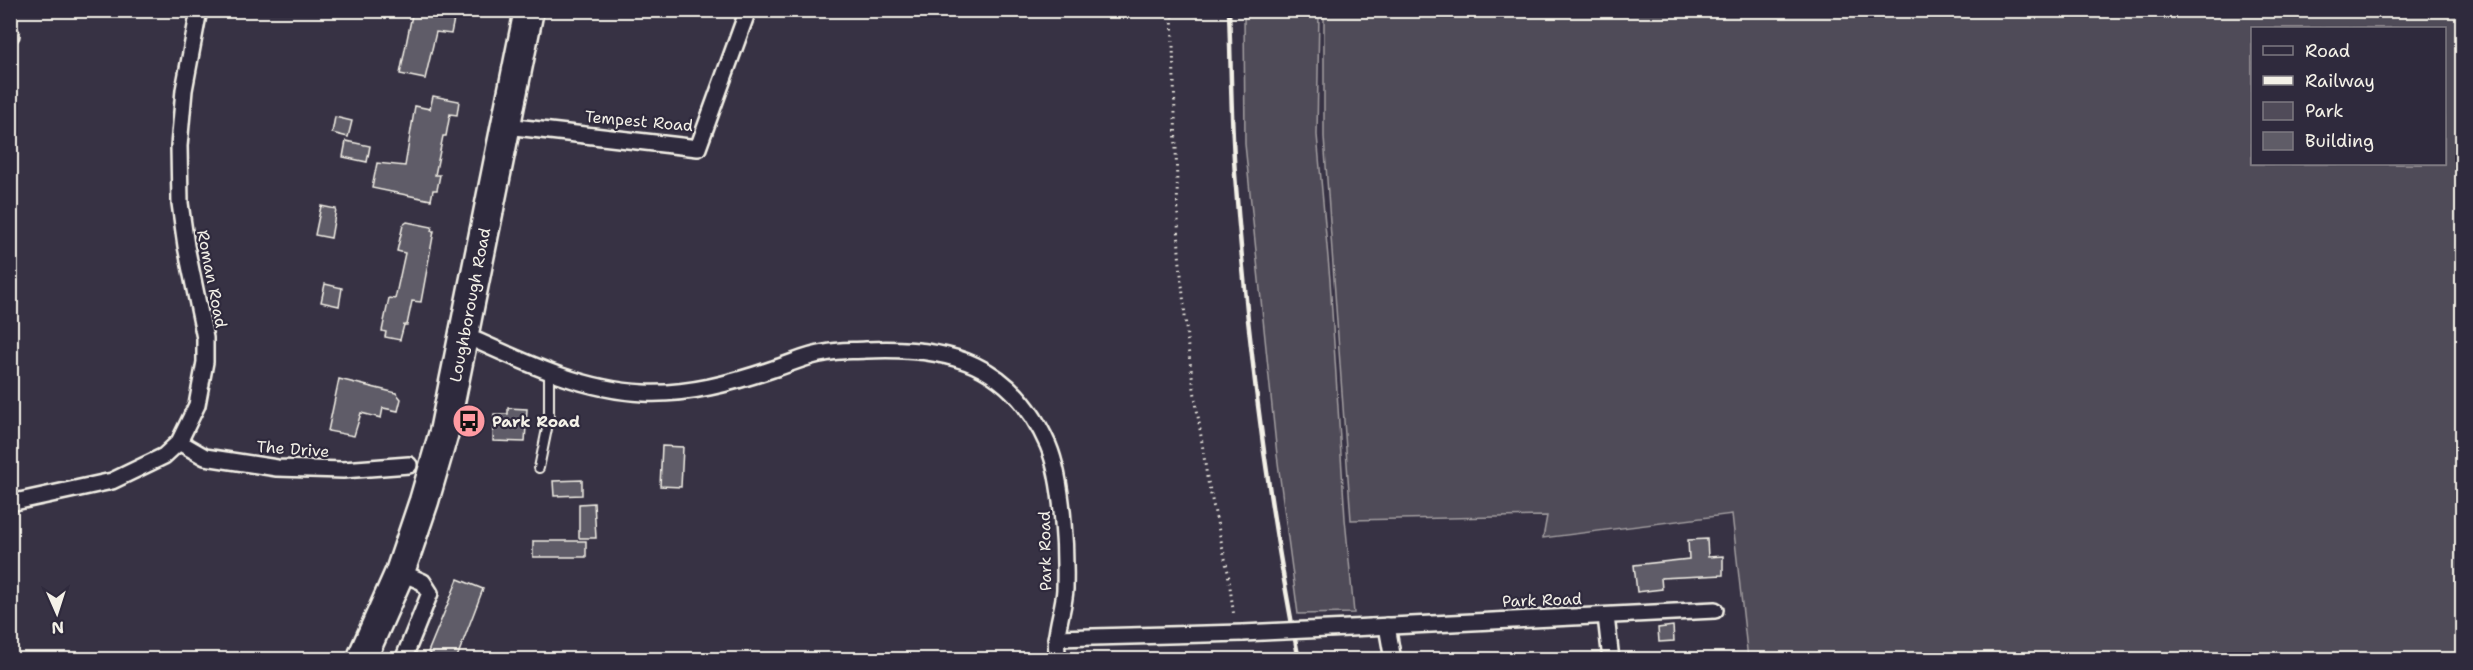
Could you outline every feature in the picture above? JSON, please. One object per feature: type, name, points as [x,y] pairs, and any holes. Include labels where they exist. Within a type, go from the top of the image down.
[{"type":"highway","name":"Loughborough Road","points":[[361,660],[400,572],[444,432],[530,10]]},
{"type":"street","name":"Roman Road","points":[[10,503],[112,481],[165,456],[179,442],[198,398],[205,349],[204,325],[186,246],[180,203],[180,169],[184,90],[199,10]]},
{"type":"street","name":"Tempest Road","points":[[506,126],[698,148],[748,10]]},
{"type":"street","name":"Park Road","points":[[464,335],[549,373],[598,387],[645,393],[689,391],[744,379],[824,353],[892,349],[954,356],[988,371],[1016,393],[1033,418],[1048,447],[1061,498],[1065,588],[1062,619],[1056,638],[1240,633],[1715,610]]},
{"type":"street","name":"The Drive","points":[[179,442],[206,457],[262,466],[343,470],[409,465]]},
{"type":"street","points":[[400,572],[423,582],[430,593],[403,660]]},
{"type":"street","points":[[1606,616],[1611,660]]},
{"type":"street","points":[[1387,626],[1393,660]]},
{"type":"street","points":[[1056,638],[1059,660]]},
{"type":"lane","points":[[539,468],[549,419],[549,373]]},
{"type":"path","points":[[1172,10],[1179,253],[1188,348],[1207,477],[1240,633]]},
{"type":"green space","points":[[1244,11],[1319,11],[1317,135],[1354,613],[1298,614],[1277,455],[1245,144]]},
{"type":"green space","points":[[1324,11],[2462,11],[2462,659],[1748,659],[1732,514],[1543,538],[1547,516],[1351,520],[1324,137]]},
{"type":"building","points":[[413,10],[440,10],[455,14],[451,34],[436,32],[425,79],[400,74]]},
{"type":"building","points":[[433,96],[459,101],[457,115],[450,114],[446,136],[443,136],[435,175],[440,175],[437,190],[433,190],[431,200],[372,188],[377,163],[405,166],[415,106],[430,109]]},
{"type":"building","points":[[335,117],[352,121],[348,137],[332,133]]},
{"type":"building","points":[[346,141],[370,146],[367,162],[343,157]]},
{"type":"building","points":[[321,206],[336,209],[331,238],[315,235]]},
{"type":"building","points":[[407,222],[432,227],[431,231],[434,231],[421,302],[412,301],[407,325],[404,325],[400,340],[385,337],[386,332],[382,331],[389,298],[395,299],[405,253],[397,251],[403,225]]},
{"type":"building","points":[[325,284],[342,288],[339,306],[321,302]]},
{"type":"building","points":[[339,379],[396,393],[401,399],[398,411],[383,408],[381,418],[361,413],[354,436],[328,431]]},
{"type":"building","points":[[508,408],[527,409],[525,442],[493,441],[494,414],[508,414]]},
{"type":"building","points":[[662,446],[683,447],[681,487],[660,486]]},
{"type":"building","points":[[582,480],[582,495],[554,496],[553,481]]},
{"type":"building","points":[[594,503],[596,538],[579,538],[579,504]]},
{"type":"building","points":[[1707,539],[1708,557],[1723,556],[1723,575],[1661,578],[1662,589],[1637,592],[1634,565],[1689,559],[1688,540]]},
{"type":"building","points":[[533,541],[586,541],[586,557],[533,557]]},
{"type":"building","points":[[458,579],[483,589],[456,660],[429,660],[431,654],[428,652]]},
{"type":"building","points":[[1673,626],[1674,641],[1659,642],[1658,628]]},
{"type":"railway","points":[[1229,10],[1235,174],[1252,357],[1277,539],[1299,660]]},
{"type":"place","name":"Park Road","points":[[469,421]]}]
